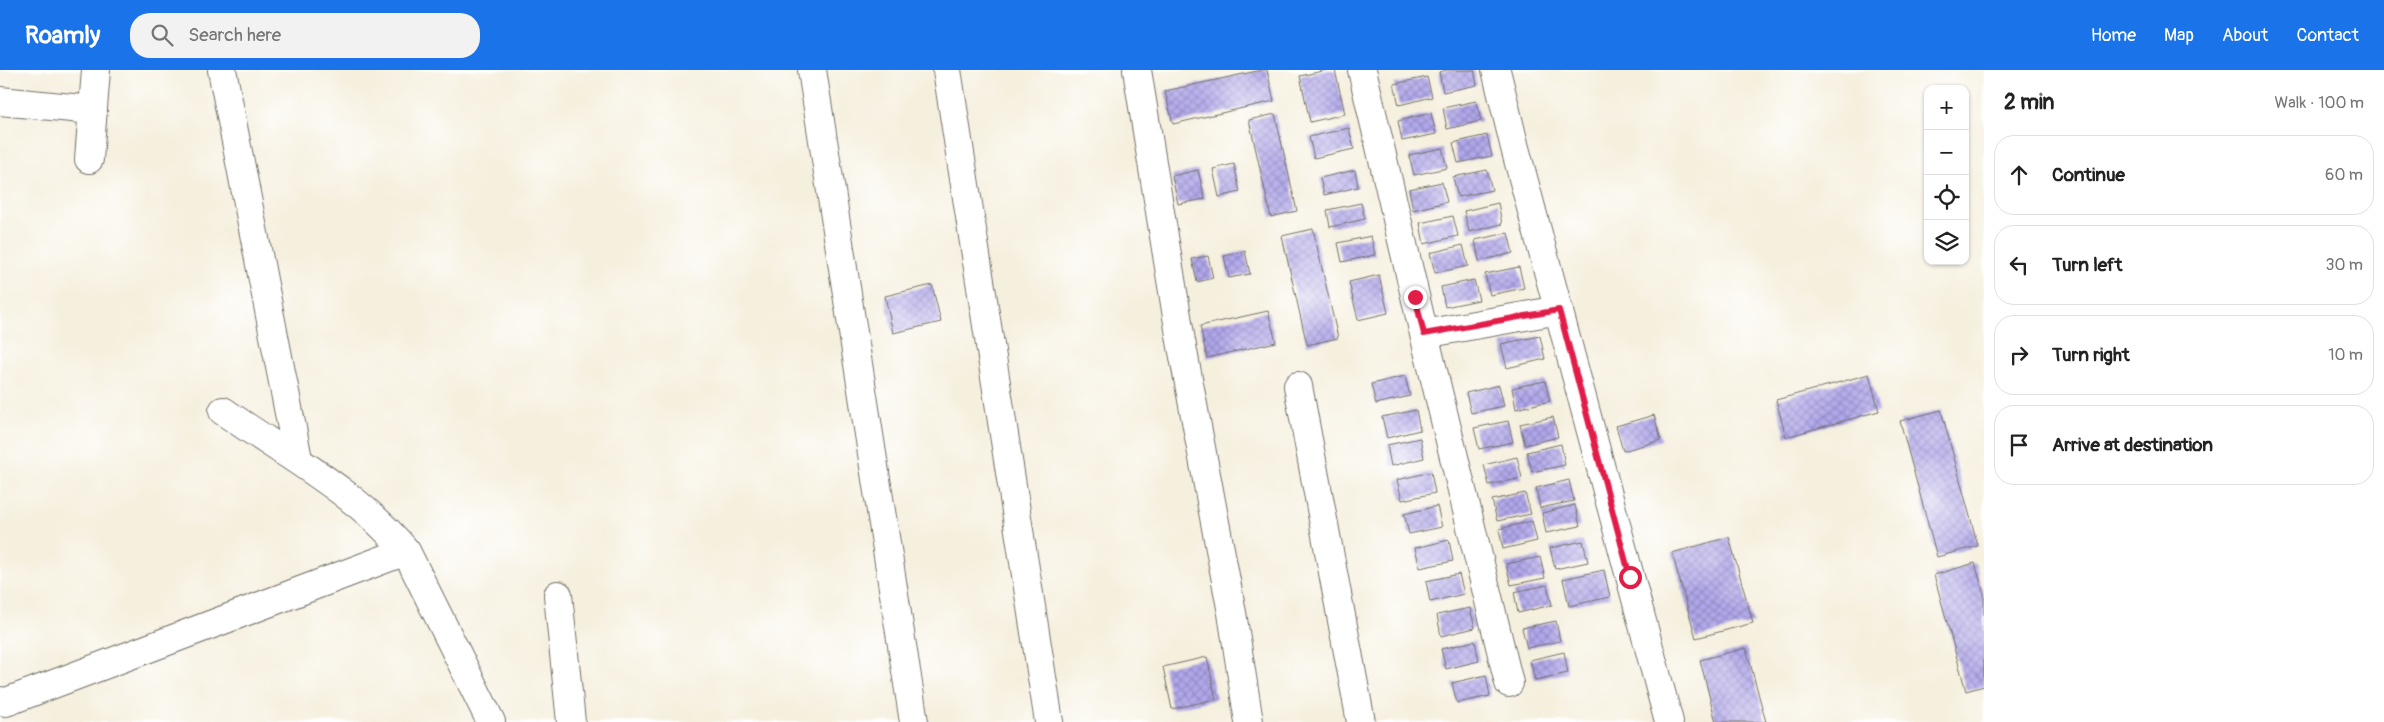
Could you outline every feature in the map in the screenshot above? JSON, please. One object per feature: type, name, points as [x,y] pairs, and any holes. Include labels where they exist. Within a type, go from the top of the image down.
[{"type":"street","points":[[89,159],[96,70]]},
{"type":"street","points":[[222,70],[298,459]]},
{"type":"street","points":[[812,70],[914,722]]},
{"type":"street","points":[[946,70],[1049,722]]},
{"type":"street","points":[[1137,70],[1181,342],[1232,613],[1249,722]]},
{"type":"street","points":[[1362,70],[1424,334],[1510,683]]},
{"type":"street","points":[[1496,70],[1669,722]]},
{"type":"street","points":[[0,101],[93,110]]},
{"type":"street","points":[[1424,334],[1559,310]]},
{"type":"street","points":[[1298,386],[1361,722]]},
{"type":"street","points":[[223,411],[298,459],[371,514],[406,551],[491,722]]},
{"type":"street","points":[[0,701],[6,702],[406,551]]},
{"type":"street","points":[[558,595],[572,722]]},
{"type":"building","points":[[1267,70],[1274,101],[1173,124],[1165,91]]},
{"type":"building","points":[[1335,70],[1345,114],[1310,122],[1300,76]]},
{"type":"building","points":[[1447,70],[1474,70],[1477,85],[1443,92],[1439,72]]},
{"type":"building","points":[[1427,77],[1432,97],[1399,105],[1394,84]]},
{"type":"building","points":[[1476,101],[1481,121],[1447,129],[1443,108]]},
{"type":"building","points":[[1431,113],[1436,134],[1402,141],[1398,121]]},
{"type":"building","points":[[1275,114],[1297,211],[1271,217],[1249,120]]},
{"type":"building","points":[[1349,128],[1354,149],[1314,158],[1309,137]]},
{"type":"building","points":[[1487,135],[1492,156],[1458,163],[1453,143]]},
{"type":"building","points":[[1442,148],[1447,168],[1414,175],[1409,155]]},
{"type":"building","points":[[1234,164],[1240,192],[1219,197],[1213,169]]},
{"type":"building","points":[[1198,170],[1205,199],[1178,204],[1172,176]]},
{"type":"building","points":[[1355,170],[1358,187],[1324,195],[1320,178]]},
{"type":"building","points":[[1487,170],[1492,190],[1458,197],[1453,177]]},
{"type":"building","points":[[1442,182],[1447,202],[1413,210],[1409,189]]},
{"type":"building","points":[[1361,203],[1365,219],[1330,227],[1327,210]]},
{"type":"building","points":[[1498,203],[1502,224],[1469,232],[1464,211]]},
{"type":"building","points":[[1453,216],[1458,236],[1424,244],[1420,223]]},
{"type":"building","points":[[1313,229],[1338,338],[1307,345],[1282,236]]},
{"type":"building","points":[[1508,233],[1513,253],[1479,261],[1475,240]]},
{"type":"building","points":[[1371,236],[1375,255],[1342,262],[1338,243]]},
{"type":"building","points":[[1463,245],[1468,266],[1435,273],[1430,253]]},
{"type":"building","points":[[1245,251],[1250,274],[1229,278],[1224,256]]},
{"type":"building","points":[[1208,256],[1213,278],[1197,282],[1192,259]]},
{"type":"building","points":[[1519,267],[1524,288],[1490,295],[1485,274]]},
{"type":"building","points":[[1379,275],[1388,313],[1358,320],[1349,282]]},
{"type":"building","points":[[1474,280],[1479,300],[1445,307],[1441,287]]},
{"type":"building","points":[[932,285],[941,322],[893,333],[885,296]]},
{"type":"building","points":[[1268,311],[1276,342],[1207,358],[1200,326]]},
{"type":"building","points":[[1540,336],[1545,359],[1507,368],[1501,344]]},
{"type":"building","points":[[1869,374],[1879,411],[1786,437],[1776,400]]},
{"type":"building","points":[[1405,376],[1410,396],[1376,404],[1371,384]]},
{"type":"building","points":[[1545,381],[1550,401],[1516,409],[1512,388]]},
{"type":"building","points":[[1499,385],[1504,406],[1471,413],[1466,393]]},
{"type":"building","points":[[1416,410],[1420,430],[1387,438],[1382,417]]},
{"type":"building","points":[[1941,410],[1978,546],[1937,557],[1900,421]]},
{"type":"building","points":[[1654,415],[1661,440],[1623,451],[1616,426]]},
{"type":"building","points":[[1553,417],[1558,437],[1525,445],[1520,424]]},
{"type":"building","points":[[1508,421],[1513,442],[1479,449],[1474,428]]},
{"type":"building","points":[[1420,438],[1424,458],[1391,466],[1387,445]]},
{"type":"building","points":[[1561,444],[1565,465],[1532,472],[1527,452]]},
{"type":"building","points":[[1517,457],[1522,478],[1489,485],[1484,465]]},
{"type":"building","points":[[1431,472],[1435,493],[1402,500],[1397,480]]},
{"type":"building","points":[[1569,480],[1574,501],[1540,508],[1536,488]]},
{"type":"building","points":[[1525,493],[1531,514],[1497,521],[1492,500]]},
{"type":"building","points":[[1575,505],[1580,526],[1546,533],[1542,513]]},
{"type":"building","points":[[1437,506],[1442,527],[1409,534],[1404,514]]},
{"type":"building","points":[[1532,521],[1537,541],[1503,549],[1499,529]]},
{"type":"building","points":[[1729,537],[1753,623],[1696,638],[1672,553]]},
{"type":"building","points":[[1449,540],[1453,561],[1420,568],[1415,548]]},
{"type":"building","points":[[1583,541],[1588,562],[1555,569],[1550,548]]},
{"type":"building","points":[[1540,557],[1545,578],[1511,585],[1506,564]]},
{"type":"building","points":[[1975,563],[1984,594],[1984,686],[1966,691],[1934,575]]},
{"type":"building","points":[[1604,570],[1610,597],[1569,606],[1563,579]]},
{"type":"building","points":[[1459,574],[1464,594],[1430,602],[1426,581]]},
{"type":"building","points":[[1547,585],[1552,605],[1518,613],[1514,592]]},
{"type":"building","points":[[1470,608],[1475,628],[1441,636],[1437,615]]},
{"type":"building","points":[[1556,621],[1560,641],[1527,648],[1522,628]]},
{"type":"building","points":[[1475,641],[1479,661],[1446,669],[1441,649]]},
{"type":"building","points":[[1746,648],[1766,722],[1716,722],[1700,660]]},
{"type":"building","points":[[1564,652],[1568,673],[1535,680],[1530,660]]},
{"type":"building","points":[[1207,657],[1216,699],[1172,709],[1163,667]]},
{"type":"building","points":[[1486,675],[1490,696],[1457,703],[1452,683]]},
{"type":"route","points":[[1415,297],[1424,334],[1559,310],[1630,577]]}]
